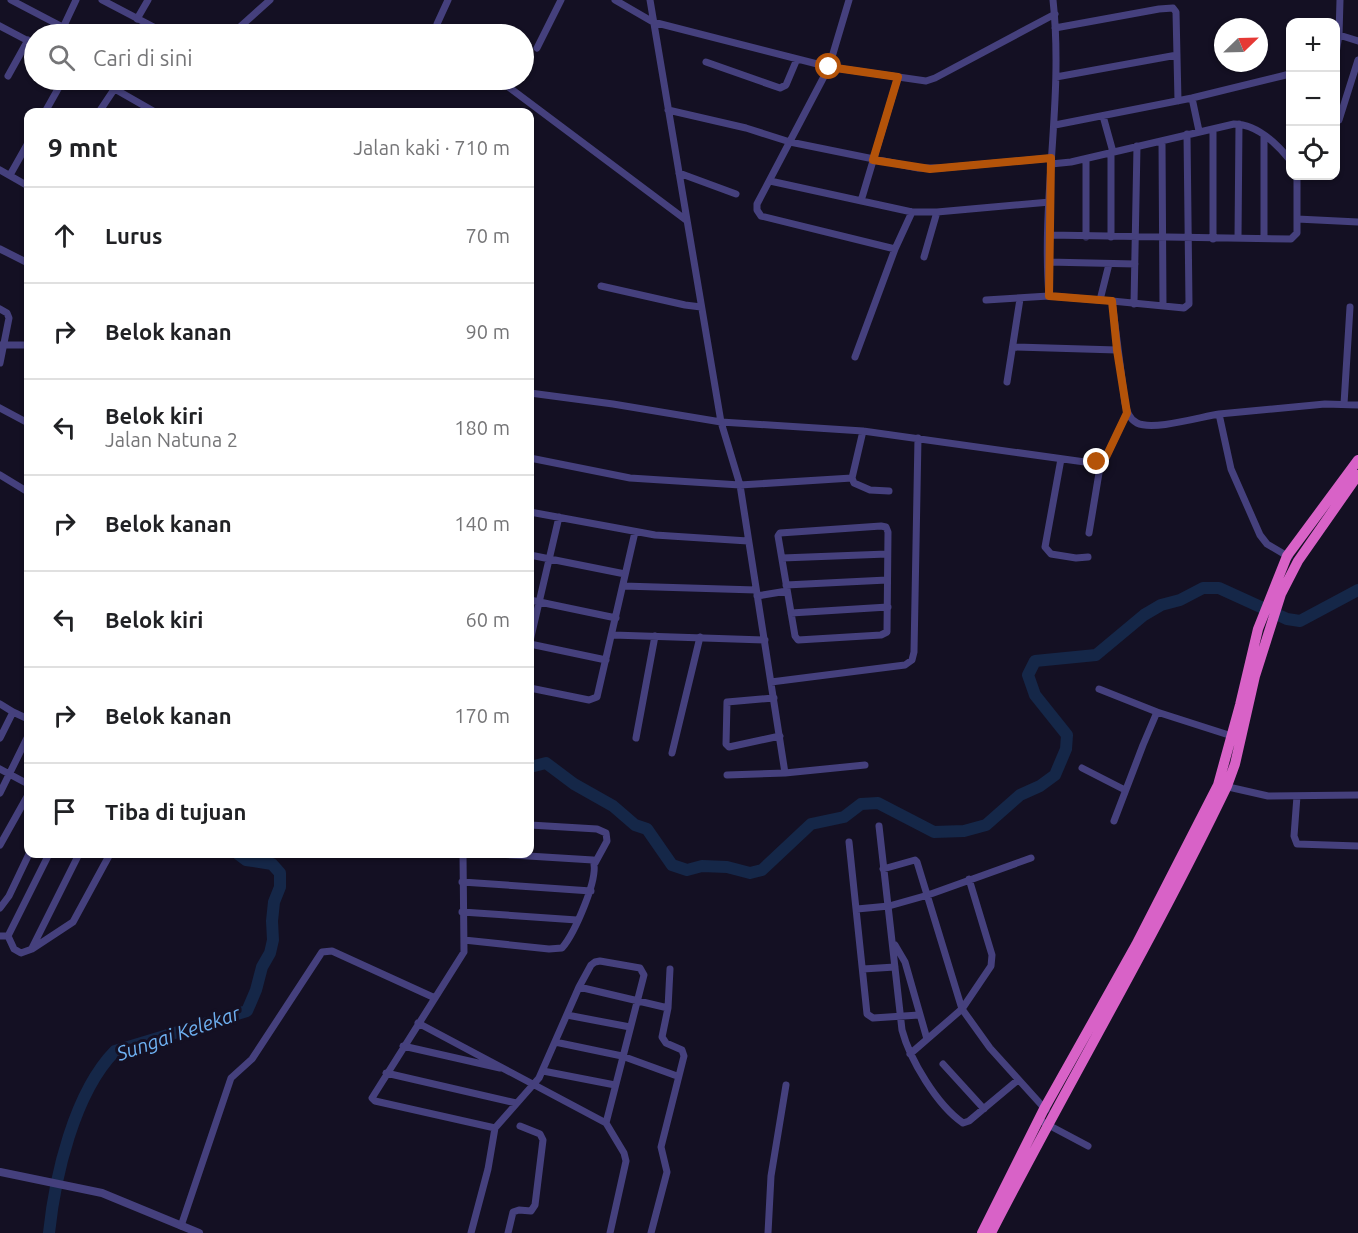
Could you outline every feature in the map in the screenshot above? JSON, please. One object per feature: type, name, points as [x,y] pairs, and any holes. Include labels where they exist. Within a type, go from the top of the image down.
[{"type":"highway","points":[[982,1233],[1106,1010],[1136,945],[1223,786],[1240,705],[1277,593],[1293,559],[1358,460]]},
{"type":"highway","points":[[1293,559],[1358,475]]},
{"type":"highway","points":[[991,1233],[1046,1117]]},
{"type":"street","points":[[11,0],[50,24]]},
{"type":"street","points":[[65,24],[76,0]]},
{"type":"street","points":[[102,0],[147,24]]},
{"type":"street","points":[[137,19],[148,0]]},
{"type":"street","points":[[243,24],[270,0]]},
{"type":"street","points":[[437,24],[448,0]]},
{"type":"street","points":[[537,48],[561,0]]},
{"type":"street","points":[[615,0],[652,22],[829,67],[922,80],[935,78],[1055,14]]},
{"type":"street","points":[[650,0],[721,422],[740,485],[785,773]]},
{"type":"street","points":[[849,0],[829,67],[757,204],[757,212],[761,216],[895,249]]},
{"type":"street","points":[[1049,296],[1051,161],[1055,125],[1056,77],[1053,0]]},
{"type":"street","points":[[1339,18],[1340,0]]},
{"type":"street","points":[[1055,28],[1172,7],[1176,12],[1178,100]]},
{"type":"street","points":[[0,26],[24,38]]},
{"type":"street","points":[[1340,35],[1358,41]]},
{"type":"street","points":[[8,76],[24,52]]},
{"type":"street","points":[[1056,77],[1177,55]]},
{"type":"street","points":[[706,62],[780,88],[786,85],[797,59]]},
{"type":"street","points":[[1340,117],[1358,60]]},
{"type":"street","points":[[1055,125],[1192,98],[1286,75]]},
{"type":"street","points":[[861,201],[898,77]]},
{"type":"street","points":[[47,108],[57,90]]},
{"type":"street","points":[[102,108],[114,90]]},
{"type":"street","points":[[118,90],[148,108]]},
{"type":"street","points":[[511,90],[686,220]]},
{"type":"street","points":[[1192,98],[1199,131]]},
{"type":"street","points":[[668,110],[746,128],[790,142],[873,160],[930,169],[1086,159],[1199,131],[1239,124],[1264,135],[1286,156]]},
{"type":"street","points":[[1103,116],[1112,152],[1111,237]]},
{"type":"street","points":[[1238,238],[1239,124]]},
{"type":"street","points":[[1213,129],[1213,238]]},
{"type":"street","points":[[986,300],[1049,296],[1184,308],[1189,304],[1187,134]]},
{"type":"street","points":[[1264,135],[1264,238]]},
{"type":"street","points":[[1162,141],[1163,306]]},
{"type":"street","points":[[1134,304],[1137,146]]},
{"type":"street","points":[[10,175],[24,150]]},
{"type":"street","points":[[1086,159],[1086,237]]},
{"type":"street","points":[[0,170],[24,184]]},
{"type":"street","points":[[679,173],[735,194]]},
{"type":"street","points":[[1049,235],[1162,238],[1294,237],[1297,233],[1298,219],[1297,180]]},
{"type":"street","points":[[770,181],[912,212],[937,212],[1050,202]]},
{"type":"street","points":[[855,357],[895,249],[912,212]]},
{"type":"street","points":[[924,257],[937,212]]},
{"type":"street","points":[[1298,219],[1358,222]]},
{"type":"street","points":[[0,249],[24,261]]},
{"type":"street","points":[[1048,262],[1135,264]]},
{"type":"street","points":[[1100,300],[1109,264]]},
{"type":"street","points":[[602,286],[701,307]]},
{"type":"street","points":[[1007,382],[1020,299]]},
{"type":"street","points":[[1112,301],[1127,413],[1134,421],[1145,425],[1185,421],[1219,414],[1344,404],[1358,405]]},
{"type":"street","points":[[1344,404],[1350,307]]},
{"type":"street","points":[[0,309],[7,313],[9,318],[1,345],[0,363]]},
{"type":"street","points":[[1,345],[24,345]]},
{"type":"street","points":[[1013,347],[1117,350]]},
{"type":"street","points":[[534,394],[721,422],[863,431],[1092,463],[1106,457],[1127,413]]},
{"type":"street","points":[[0,408],[24,421]]},
{"type":"street","points":[[1219,414],[1231,469],[1260,535],[1267,544],[1293,559]]},
{"type":"street","points":[[863,431],[852,478],[854,483],[870,490],[889,491]]},
{"type":"street","points":[[771,682],[905,665],[912,660],[918,438]]},
{"type":"street","points":[[534,459],[630,478],[740,485],[852,478]]},
{"type":"street","points":[[1061,459],[1045,547],[1051,554],[1076,558],[1088,557]]},
{"type":"street","points":[[1089,532],[1101,461]]},
{"type":"street","points":[[0,475],[24,490]]},
{"type":"street","points":[[534,513],[668,537],[748,541]]},
{"type":"street","points":[[534,622],[559,517]]},
{"type":"street","points":[[881,526],[888,532],[887,554],[888,628],[884,634],[798,640],[795,636],[778,536],[781,532],[881,526]]},
{"type":"street","points":[[534,689],[594,699],[597,696],[635,532]]},
{"type":"street","points":[[782,558],[887,554]]},
{"type":"street","points":[[534,556],[625,574]]},
{"type":"street","points":[[623,586],[757,593],[787,588],[887,580]]},
{"type":"street","points":[[534,601],[616,618]]},
{"type":"street","points":[[791,613],[888,607]]},
{"type":"street","points":[[612,634],[765,640]]},
{"type":"street","points":[[636,738],[655,636]]},
{"type":"street","points":[[672,753],[700,637]]},
{"type":"street","points":[[534,644],[606,660]]},
{"type":"street","points":[[1100,689],[1157,712],[1235,737]]},
{"type":"street","points":[[774,698],[727,702],[726,744],[729,747],[780,736]]},
{"type":"street","points":[[0,704],[24,717]]},
{"type":"street","points":[[0,738],[13,712]]},
{"type":"street","points":[[1114,821],[1157,712]]},
{"type":"street","points":[[0,793],[24,745]]},
{"type":"street","points":[[727,775],[785,773],[865,765]]},
{"type":"street","points":[[1082,768],[1125,790]]},
{"type":"street","points":[[0,770],[24,782]]},
{"type":"street","points":[[1223,786],[1260,795],[1358,795]]},
{"type":"street","points":[[1297,796],[1294,836],[1297,844],[1358,846]]},
{"type":"street","points":[[0,845],[24,802]]},
{"type":"street","points":[[464,940],[558,949],[564,945],[591,891],[595,863],[607,841],[606,833],[597,829],[534,825]]},
{"type":"street","points":[[879,826],[900,1017],[910,1054],[925,1081],[964,1123],[1018,1080]]},
{"type":"street","points":[[849,842],[868,1016],[873,1018],[919,1015]]},
{"type":"street","points":[[534,856],[593,860],[595,863]]},
{"type":"street","points":[[0,908],[9,896],[27,858]]},
{"type":"street","points":[[47,858],[4,936],[17,952],[32,949],[73,922],[108,858]]},
{"type":"street","points":[[32,949],[77,858]]},
{"type":"street","points":[[463,858],[464,940],[461,957],[372,1095],[373,1101],[495,1128]]},
{"type":"street","points":[[857,909],[889,906],[928,895],[1031,858]]},
{"type":"street","points":[[883,869],[915,860],[918,864],[962,1010],[1046,1117],[1088,1146]]},
{"type":"street","points":[[910,1054],[962,1010],[992,962],[969,879]]},
{"type":"street","points":[[462,882],[591,891]]},
{"type":"street","points":[[462,912],[577,920]]},
{"type":"street","points":[[893,943],[904,962],[927,1039]]},
{"type":"street","points":[[181,1226],[231,1078],[252,1059],[322,952],[332,951],[435,998]]},
{"type":"street","points":[[471,1233],[488,1168],[495,1128],[510,1113],[543,1071],[579,987],[595,962],[636,967],[644,975],[606,1123]]},
{"type":"street","points":[[863,969],[895,967]]},
{"type":"street","points":[[651,1233],[667,1172],[661,1147],[683,1053],[663,1040],[662,1034],[668,1008],[670,969]]},
{"type":"street","points":[[579,987],[668,1008]]},
{"type":"street","points":[[567,1015],[630,1027]]},
{"type":"street","points":[[418,1023],[606,1123],[627,1161],[610,1233]]},
{"type":"street","points":[[555,1042],[622,1056],[677,1076]]},
{"type":"street","points":[[403,1046],[510,1071]]},
{"type":"street","points":[[944,1064],[984,1109]]},
{"type":"street","points":[[543,1071],[615,1085]]},
{"type":"street","points":[[386,1073],[516,1103]]},
{"type":"street","points":[[768,1233],[771,1176],[786,1085]]},
{"type":"street","points":[[508,1233],[513,1212],[531,1210],[535,1205],[543,1143],[540,1134],[520,1126]]},
{"type":"street","points":[[0,1172],[102,1193],[199,1233]]},
{"type":"waterway","name":"Sungai Kelekar","points":[[534,766],[546,763],[574,784],[613,806],[635,825],[647,829],[672,865],[687,870],[702,866],[727,867],[750,873],[762,870],[811,824],[844,817],[861,804],[878,803],[934,832],[964,831],[986,825],[1020,795],[1040,786],[1055,775],[1066,749],[1067,735],[1035,695],[1028,675],[1035,661],[1096,655],[1144,615],[1161,605],[1180,600],[1203,588],[1219,588],[1287,619],[1300,621],[1358,590]]},
{"type":"waterway","name":"Sungai Kelekar","points":[[49,1233],[56,1186],[69,1136],[88,1089],[115,1051],[247,1011],[262,967],[270,953],[273,940],[274,902],[280,887],[280,873],[272,864],[243,858]]},
{"type":"route","points":[[829,67],[898,77],[873,160],[930,169],[1051,158],[1049,296],[1112,301],[1127,413],[1106,457],[1097,462]]}]
